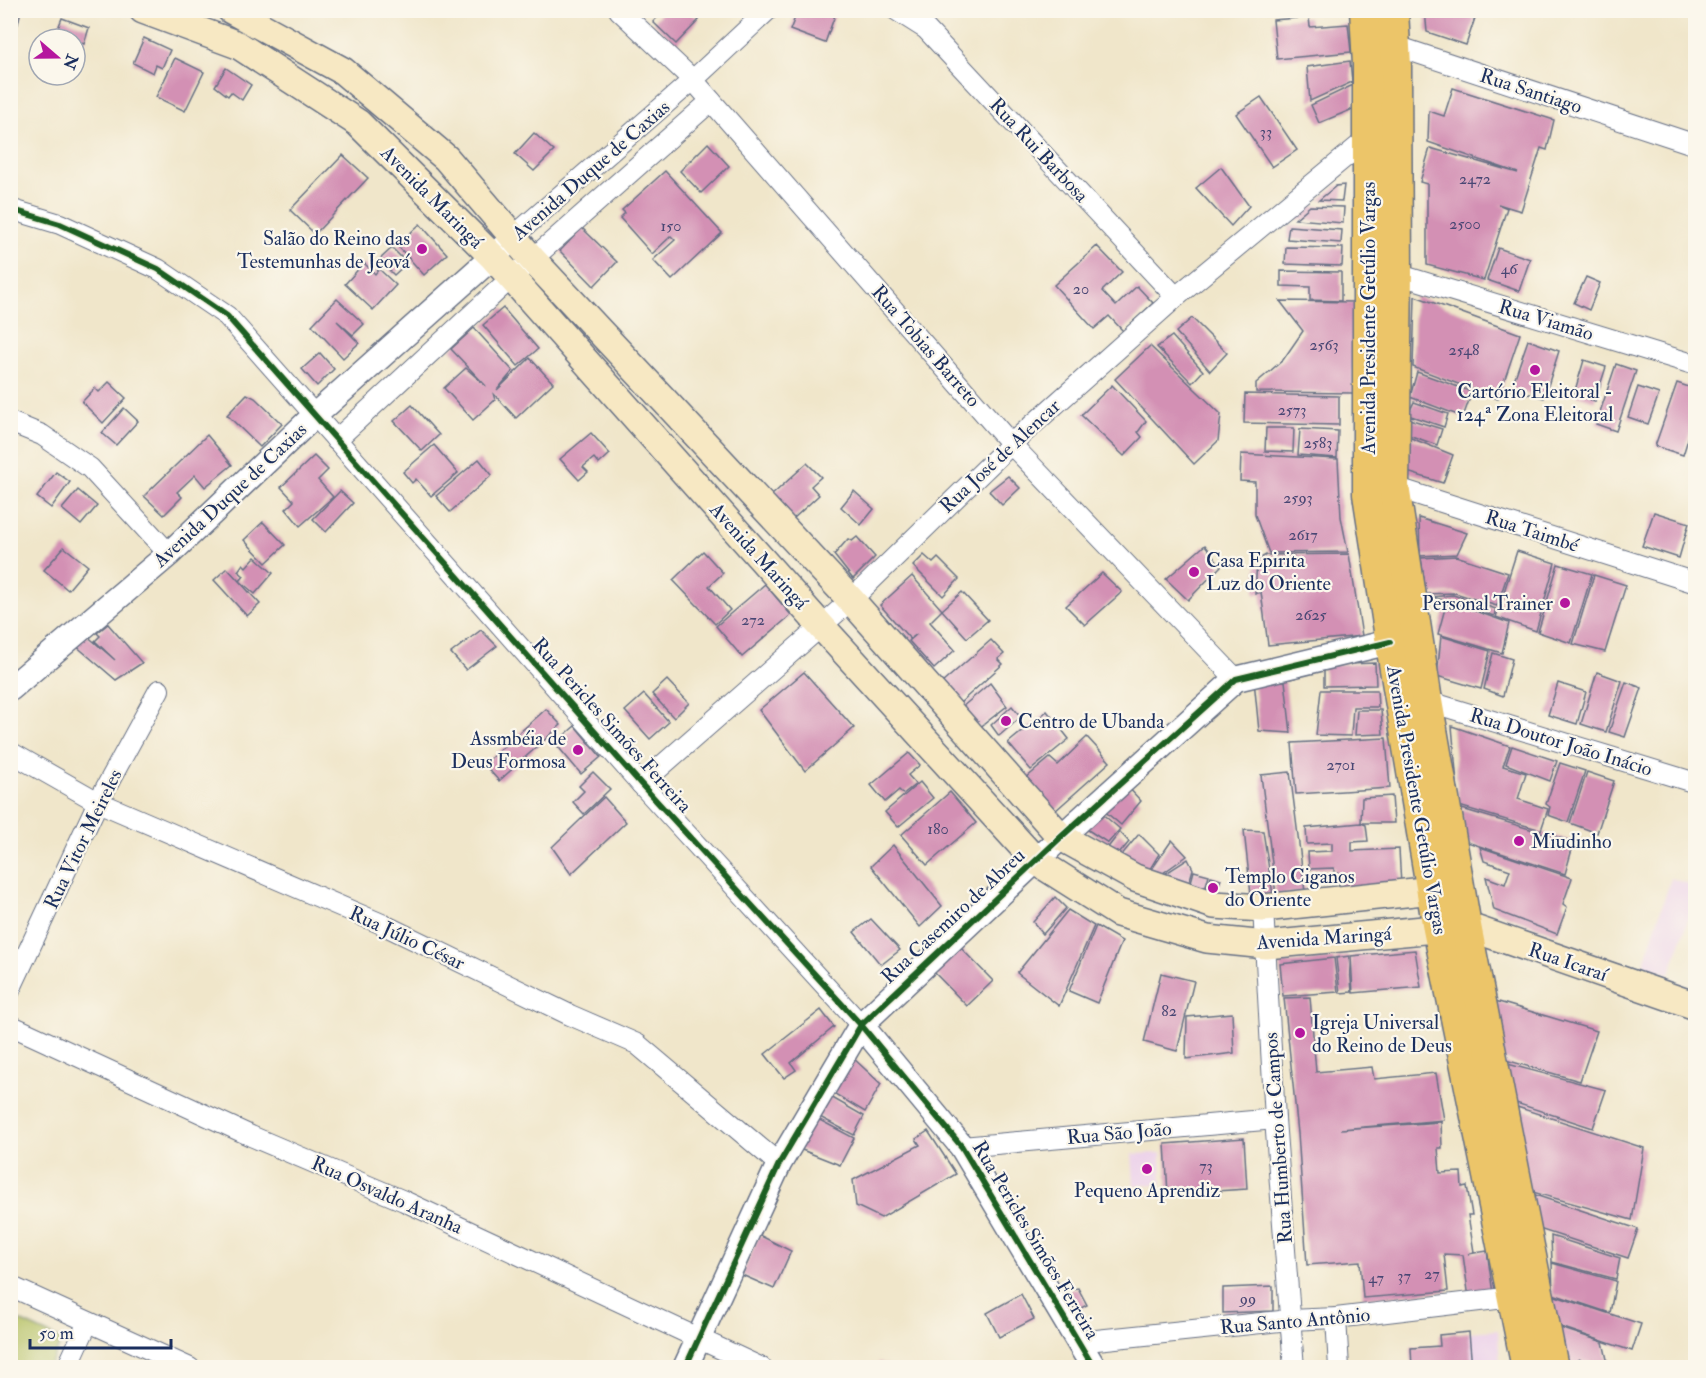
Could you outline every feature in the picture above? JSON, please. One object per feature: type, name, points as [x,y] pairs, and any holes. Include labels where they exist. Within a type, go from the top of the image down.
[{"type":"main road","name":"Avenida Maringá","points":[[143,10],[238,45],[358,123],[492,257],[821,626],[1036,861],[1118,913],[1206,939],[1266,945],[1452,928]]},
{"type":"main road","name":"Avenida Maringá","points":[[231,10],[343,71],[446,158],[532,259],[851,600],[1061,837],[1135,878],[1215,904],[1263,908],[1445,889]]},
{"type":"main road","name":"Avenida Presidente Getúlio Vargas","points":[[1393,10],[1397,274],[1381,483],[1368,494],[1390,642],[1445,889],[1513,1297],[1527,1368]]},
{"type":"main road","name":"Avenida Presidente Getúlio Vargas","points":[[1366,24],[1367,139],[1381,483],[1427,700],[1445,889]]},
{"type":"main road","name":"Avenida Presidente Getúlio Vargas","points":[[1452,928],[1553,1368]]},
{"type":"main road","name":"Rua Icaraí","points":[[1452,928],[1695,1006]]},
{"type":"street","name":"Rua Tobias Barreto","points":[[619,10],[693,80],[1011,444],[1236,679]]},
{"type":"street","name":"Avenida Duque de Caxias","points":[[10,688],[169,554],[314,416],[514,236],[693,80],[768,10]]},
{"type":"street","name":"Rua Rui Barbosa","points":[[896,10],[926,29],[1176,297]]},
{"type":"street","name":"Rua Santiago","points":[[1366,24],[1395,45],[1695,145]]},
{"type":"street","name":"Avenida Duque de Caxias","points":[[336,440],[532,259],[711,101]]},
{"type":"street","name":"Rua José de Alencar","points":[[641,784],[851,600],[1011,444],[1176,297],[1367,139]]},
{"type":"street","name":"Rua Pericles Simões Ferreira","points":[[10,209],[60,224],[158,269],[227,316],[641,784],[861,1025],[962,1147],[1094,1368]]},
{"type":"street","name":"Rua Viamão","points":[[1397,274],[1695,365]]},
{"type":"street","points":[[10,422],[42,435],[90,468],[169,554]]},
{"type":"street","name":"Rua Taimbé","points":[[1381,483],[1695,583]]},
{"type":"street","name":"Rua Casemiro de Abreu","points":[[685,1368],[778,1164],[861,1025],[1061,837],[1236,679],[1390,642]]},
{"type":"street","name":"Rua Vitor Meireles","points":[[10,990],[98,802],[159,690]]},
{"type":"street","name":"Rua Doutor João Inácio","points":[[1427,700],[1695,783]]},
{"type":"street","name":"Rua Júlio César","points":[[10,752],[98,802],[384,925],[570,1015],[637,1044],[778,1164]]},
{"type":"street","name":"Rua Humberto de Campos","points":[[1263,908],[1275,1119],[1294,1368]]},
{"type":"street","name":"Rua Osvaldo Aranha","points":[[10,1025],[252,1136],[404,1201],[699,1336],[762,1368]]},
{"type":"street","name":"Rua São João","points":[[962,1147],[1275,1119]]},
{"type":"street","points":[[10,1286],[190,1368]]},
{"type":"street","name":"Rua Santo Antônio","points":[[1077,1342],[1290,1320],[1336,1318],[1513,1297]]},
{"type":"street","points":[[1336,1318],[1339,1368]]},
{"type":"street","points":[[67,1368],[88,1322]]},
{"type":"shaded area","points":[[1671,878],[1695,886],[1696,895],[1670,974],[1643,966]]},
{"type":"shaded area","name":"Pequeno Aprendiz","points":[[1161,1153],[1162,1184],[1134,1186],[1132,1154]]},
{"type":"shaded area","points":[[1498,1330],[1500,1366],[1472,1367],[1469,1332]]},
{"type":"green space","points":[[11,1317],[62,1340],[49,1367],[11,1367]]},
{"type":"building","points":[[10,10],[21,10],[18,24],[10,22]]},
{"type":"building","points":[[664,10],[688,10],[699,20],[676,44],[653,22]]},
{"type":"building","points":[[798,10],[825,10],[835,15],[825,43],[790,30]]},
{"type":"building","points":[[1425,10],[1451,10],[1475,18],[1466,45],[1427,32]]},
{"type":"building","points":[[1309,17],[1310,27],[1348,24],[1351,52],[1277,59],[1273,20]]},
{"type":"building","points":[[62,18],[86,27],[58,27]]},
{"type":"building","points":[[144,38],[170,50],[162,68],[156,65],[153,73],[133,63]]},
{"type":"building","points":[[175,58],[204,72],[185,111],[156,97]]},
{"type":"building","points":[[1350,61],[1352,82],[1310,101],[1307,67]]},
{"type":"building","points":[[226,68],[251,85],[242,100],[231,92],[228,96],[215,86]]},
{"type":"building","points":[[1353,85],[1353,109],[1319,123],[1311,105]]},
{"type":"building","points":[[1453,88],[1554,120],[1547,150],[1541,148],[1521,211],[1498,204],[1507,208],[1484,280],[1427,265],[1427,184],[1420,182],[1430,148],[1518,173],[1428,142],[1429,111],[1444,116]]},
{"type":"building","points":[[1261,97],[1297,150],[1272,167],[1236,114]]},
{"type":"building","points":[[534,133],[554,151],[534,171],[515,154]]},
{"type":"building","points":[[708,143],[729,166],[701,193],[680,171]]},
{"type":"building","points":[[343,155],[368,178],[315,234],[290,210]]},
{"type":"building","points":[[1221,167],[1249,206],[1231,226],[1196,188]]},
{"type":"building","points":[[665,171],[722,233],[672,280],[653,260],[675,240],[671,236],[652,254],[620,218],[625,213],[622,210]]},
{"type":"building","points":[[1344,185],[1342,201],[1319,200],[1336,186]]},
{"type":"building","points":[[1310,206],[1344,207],[1343,223],[1295,219]]},
{"type":"building","name":"Salão do Reino das Testemunhas de Jeová","points":[[420,224],[447,254],[424,275],[397,245]]},
{"type":"building","points":[[1289,226],[1342,230],[1341,243],[1287,239]]},
{"type":"building","points":[[582,228],[617,262],[594,286],[560,251]]},
{"type":"building","points":[[1097,246],[1122,272],[1102,291],[1116,306],[1137,286],[1153,303],[1123,331],[1109,316],[1094,329],[1054,285]]},
{"type":"building","points":[[1286,247],[1343,248],[1342,266],[1285,264]]},
{"type":"building","points":[[392,248],[407,263],[394,275],[379,260]]},
{"type":"building","points":[[1498,248],[1530,259],[1519,291],[1487,280]]},
{"type":"building","points":[[364,263],[375,274],[379,269],[396,285],[373,310],[345,284]]},
{"type":"building","points":[[1281,271],[1341,272],[1341,301],[1310,300],[1310,287],[1281,286]]},
{"type":"building","points":[[1586,277],[1600,283],[1589,310],[1574,303]]},
{"type":"building","points":[[1415,296],[1520,334],[1498,399],[1413,367]]},
{"type":"building","points":[[337,299],[364,324],[353,335],[337,321],[359,343],[343,358],[312,325]]},
{"type":"building","points":[[1280,301],[1355,302],[1353,393],[1256,392],[1256,383],[1283,360],[1303,331]]},
{"type":"building","points":[[503,308],[538,349],[518,366],[483,325]]},
{"type":"building","points":[[1192,318],[1227,353],[1210,371],[1176,332]]},
{"type":"building","points":[[474,328],[513,371],[497,390],[530,358],[553,383],[516,418],[493,393],[495,400],[473,420],[444,388],[466,368],[486,386],[451,349]]},
{"type":"building","points":[[1172,336],[1203,371],[1192,383],[1157,347]]},
{"type":"building","name":"Cartório Eleitoral - 124ª Zona Eleitoral","points":[[1528,340],[1559,351],[1544,398],[1511,389]]},
{"type":"building","points":[[1150,346],[1221,414],[1218,441],[1194,464],[1115,379]]},
{"type":"building","points":[[320,353],[334,369],[317,386],[302,369]]},
{"type":"building","points":[[1584,360],[1606,367],[1595,401],[1574,394]]},
{"type":"building","points":[[1616,364],[1636,371],[1616,431],[1596,424]]},
{"type":"building","points":[[1417,372],[1472,392],[1463,417],[1410,397]]},
{"type":"building","points":[[109,382],[126,398],[103,423],[82,402],[95,388],[99,392]]},
{"type":"building","points":[[1677,383],[1695,389],[1695,417],[1683,455],[1655,446]]},
{"type":"building","points":[[1112,385],[1146,421],[1138,432],[1142,437],[1124,456],[1081,415]]},
{"type":"building","points":[[1638,387],[1659,394],[1648,424],[1628,417]]},
{"type":"building","points":[[247,394],[255,398],[282,424],[260,447],[227,415]]},
{"type":"building","points":[[1245,394],[1339,396],[1339,425],[1244,423]]},
{"type":"building","points":[[1414,402],[1448,414],[1444,427],[1408,415]]},
{"type":"building","points":[[412,405],[439,435],[422,451],[394,421]]},
{"type":"building","points":[[124,408],[138,421],[116,445],[102,433]]},
{"type":"building","points":[[1409,419],[1442,429],[1437,445],[1403,433]]},
{"type":"building","points":[[1266,428],[1294,428],[1293,452],[1265,451]]},
{"type":"building","points":[[1300,429],[1338,431],[1337,458],[1298,455]]},
{"type":"building","points":[[591,433],[610,454],[599,464],[594,458],[583,467],[588,472],[579,480],[560,459]]},
{"type":"building","points":[[207,435],[232,465],[205,487],[195,475],[177,492],[182,497],[164,515],[144,496]]},
{"type":"building","points":[[1406,436],[1453,455],[1443,483],[1404,471]]},
{"type":"building","points":[[434,445],[458,473],[431,496],[416,479],[412,483],[403,472]]},
{"type":"building","points":[[1241,454],[1338,459],[1341,517],[1348,552],[1269,553],[1255,515],[1255,482],[1240,481]]},
{"type":"building","points":[[314,456],[328,470],[318,480],[333,497],[300,526],[286,509],[294,501],[281,487]]},
{"type":"building","points":[[479,459],[492,475],[450,512],[436,496]]},
{"type":"building","points":[[807,463],[821,477],[811,486],[819,495],[793,519],[771,496]]},
{"type":"building","points":[[56,472],[70,482],[51,508],[37,497]]},
{"type":"building","points":[[1008,476],[1020,488],[1002,505],[989,491]]},
{"type":"building","points":[[78,490],[97,506],[81,525],[62,509]]},
{"type":"building","points":[[340,491],[353,503],[326,532],[313,519]]},
{"type":"building","points":[[854,491],[874,509],[861,525],[841,507]]},
{"type":"building","points":[[1654,512],[1689,523],[1679,558],[1642,546]]},
{"type":"building","points":[[1419,518],[1467,533],[1457,554],[1420,556]]},
{"type":"building","points":[[263,522],[285,545],[266,563],[244,540]]},
{"type":"building","points":[[857,537],[875,557],[853,579],[834,555],[848,539],[852,541]]},
{"type":"building","name":"Casa Epirita Luz do Oriente","points":[[1205,545],[1221,566],[1188,600],[1166,579]]},
{"type":"building","points":[[64,547],[88,566],[68,590],[44,570]]},
{"type":"building","points":[[703,551],[723,573],[709,586],[730,610],[715,624],[673,580]]},
{"type":"building","points":[[1517,551],[1555,563],[1536,631],[1496,617]]},
{"type":"building","points":[[1349,554],[1362,636],[1268,645],[1261,592],[1255,594],[1257,560],[1266,555]]},
{"type":"building","points":[[924,555],[933,563],[938,558],[959,579],[943,596],[913,566]]},
{"type":"building","points":[[1456,556],[1508,573],[1497,606],[1455,593],[1426,594],[1421,558]]},
{"type":"building","points":[[255,557],[273,573],[255,594],[240,581],[244,576],[238,571],[243,564],[246,567]]},
{"type":"building","name":"Personal Trainer","points":[[1558,564],[1592,574],[1571,643],[1538,632]]},
{"type":"building","points":[[227,568],[260,604],[247,616],[214,580]]},
{"type":"building","points":[[1102,573],[1122,592],[1085,625],[1066,606]]},
{"type":"building","points":[[1594,575],[1626,585],[1605,652],[1573,644]]},
{"type":"building","points":[[912,576],[942,610],[930,622],[955,650],[934,669],[909,641],[917,634],[910,639],[880,605]]},
{"type":"building","points":[[765,584],[791,615],[742,657],[716,626]]},
{"type":"building","points":[[962,592],[988,620],[967,638],[942,610]]},
{"type":"building","points":[[1453,595],[1496,609],[1494,616],[1431,597]]},
{"type":"building","points":[[1447,601],[1509,623],[1502,653],[1438,634]]},
{"type":"building","points":[[108,624],[142,663],[116,680],[75,645],[85,634],[115,660],[95,641],[100,636],[97,633]]},
{"type":"building","points":[[481,630],[497,646],[466,670],[451,653]]},
{"type":"building","points":[[1441,636],[1490,651],[1481,689],[1437,676]]},
{"type":"building","points":[[991,640],[1004,654],[998,659],[1003,664],[960,703],[942,683]]},
{"type":"building","points":[[1493,653],[1512,659],[1503,696],[1484,689]]},
{"type":"building","points":[[1375,663],[1376,685],[1324,686],[1324,665]]},
{"type":"building","points":[[804,672],[854,728],[805,771],[759,710]]},
{"type":"building","points":[[1597,672],[1622,681],[1606,732],[1581,724]]},
{"type":"building","points":[[667,680],[689,703],[674,718],[652,694]]},
{"type":"building","points":[[1254,680],[1285,681],[1291,733],[1259,731]]},
{"type":"building","points":[[1626,682],[1642,688],[1625,737],[1609,732]]},
{"type":"building","points":[[990,683],[1007,706],[979,728],[961,708]]},
{"type":"building","points":[[1558,683],[1586,692],[1577,724],[1548,715]]},
{"type":"building","points":[[1321,690],[1377,690],[1378,707],[1353,707],[1351,736],[1316,735]]},
{"type":"building","points":[[644,694],[669,722],[650,739],[625,711]]},
{"type":"building","name":"Centro de Ubanda","points":[[1012,706],[1021,717],[999,736],[991,725]]},
{"type":"building","points":[[546,709],[561,725],[499,781],[484,764]]},
{"type":"building","points":[[1357,710],[1381,710],[1383,734],[1355,735]]},
{"type":"building","points":[[1047,711],[1069,739],[1031,770],[1008,743]]},
{"type":"building","name":"Assmbéia de Deus Formosa","points":[[575,726],[601,757],[581,774],[555,743]]},
{"type":"building","points":[[1452,726],[1510,746],[1503,766],[1526,773],[1518,799],[1548,809],[1541,830],[1459,806]]},
{"type":"building","points":[[1087,737],[1110,762],[1055,811],[1026,778],[1050,758],[1058,765]]},
{"type":"building","points":[[1386,738],[1390,788],[1296,794],[1292,743]]},
{"type":"building","points":[[1512,746],[1557,761],[1550,781],[1506,764]]},
{"type":"building","points":[[909,753],[920,765],[908,775],[916,784],[903,794],[899,790],[885,802],[871,785]]},
{"type":"building","points":[[1560,763],[1585,771],[1568,822],[1548,815],[1550,807],[1546,804]]},
{"type":"building","points":[[593,772],[610,789],[584,814],[573,802],[584,791],[579,786]]},
{"type":"building","points":[[1290,772],[1305,892],[1276,895],[1261,775]]},
{"type":"building","points":[[1587,772],[1614,781],[1597,833],[1570,823]]},
{"type":"building","points":[[920,782],[933,798],[898,827],[885,812]]},
{"type":"building","points":[[1126,785],[1141,801],[1121,825],[1102,809]]},
{"type":"building","points":[[950,792],[976,823],[927,865],[901,835]]},
{"type":"building","points":[[1392,796],[1394,823],[1361,823],[1362,798]]},
{"type":"building","points":[[604,797],[626,822],[571,874],[552,847]]},
{"type":"building","name":"Miudinho","points":[[1462,809],[1574,842],[1565,874],[1464,841]]},
{"type":"building","points":[[1100,812],[1120,829],[1108,843],[1085,828]]},
{"type":"building","points":[[1361,823],[1366,825],[1368,841],[1352,842],[1352,851],[1399,849],[1401,885],[1339,888],[1338,873],[1334,875],[1334,868],[1309,869],[1308,852],[1332,851],[1332,843],[1307,844],[1306,828]]},
{"type":"building","points":[[1244,830],[1263,831],[1273,895],[1251,895]]},
{"type":"building","points":[[1120,832],[1129,842],[1113,861],[1102,855]]},
{"type":"building","points":[[1139,834],[1159,854],[1144,879],[1115,863]]},
{"type":"building","points":[[1172,840],[1187,856],[1160,875],[1145,879]]},
{"type":"building","points":[[893,845],[942,906],[920,927],[871,866]]},
{"type":"building","points":[[1480,847],[1572,878],[1563,904],[1567,907],[1557,934],[1494,910],[1486,877],[1505,884],[1510,870],[1484,861]]},
{"type":"building","points":[[1188,859],[1193,869],[1186,893],[1163,875]]},
{"type":"building","points":[[1194,871],[1209,875],[1202,898],[1188,893]]},
{"type":"building","name":"Templo Ciganos do Oriente","points":[[1211,876],[1221,879],[1214,900],[1204,897]]},
{"type":"building","points":[[1055,897],[1066,908],[1043,934],[1033,922]]},
{"type":"building","points":[[1068,910],[1094,926],[1059,1006],[1017,973]]},
{"type":"building","points":[[871,919],[900,950],[881,965],[854,932]]},
{"type":"building","points":[[1096,926],[1122,941],[1097,1003],[1069,991]]},
{"type":"building","points":[[958,945],[993,981],[967,1006],[930,968]]},
{"type":"building","points":[[1415,950],[1421,987],[1353,993],[1351,956]]},
{"type":"building","points":[[1349,956],[1352,992],[1340,993],[1336,958]]},
{"type":"building","points":[[1334,958],[1338,992],[1283,996],[1280,964]]},
{"type":"building","points":[[1161,973],[1194,981],[1177,1051],[1144,1042]]},
{"type":"building","points":[[1310,997],[1316,1072],[1372,1067],[1374,1079],[1436,1073],[1444,1120],[1341,1129],[1441,1122],[1442,1148],[1438,1148],[1440,1173],[1461,1172],[1462,1187],[1467,1186],[1472,1215],[1468,1215],[1474,1252],[1468,1254],[1487,1251],[1493,1294],[1469,1298],[1463,1255],[1444,1254],[1448,1291],[1363,1298],[1360,1261],[1307,1265],[1298,1133],[1284,998]]},
{"type":"building","points":[[1492,1000],[1597,1031],[1580,1081],[1502,1059]]},
{"type":"building","points":[[821,1010],[834,1027],[791,1063],[796,1070],[784,1078],[765,1054]]},
{"type":"building","points":[[1232,1013],[1234,1053],[1186,1059],[1187,1017]]},
{"type":"building","points":[[852,1057],[881,1084],[865,1112],[830,1091]]},
{"type":"building","points":[[1504,1063],[1606,1090],[1593,1128],[1510,1101]]},
{"type":"building","points":[[829,1096],[864,1116],[854,1135],[816,1115]]},
{"type":"building","points":[[1511,1105],[1644,1148],[1632,1220],[1529,1191]]},
{"type":"building","points":[[814,1117],[854,1138],[840,1165],[797,1148]]},
{"type":"building","points":[[928,1131],[956,1174],[881,1218],[856,1206],[853,1180],[920,1145],[916,1139]]},
{"type":"building","points":[[1244,1138],[1247,1189],[1168,1194],[1165,1144]]},
{"type":"building","points":[[1529,1193],[1638,1229],[1628,1258],[1536,1228]]},
{"type":"building","points":[[759,1235],[791,1251],[774,1289],[742,1275]]},
{"type":"building","points":[[1551,1236],[1620,1258],[1616,1279],[1552,1262]]},
{"type":"building","points":[[1552,1263],[1616,1281],[1610,1313],[1553,1294]]},
{"type":"building","points":[[1273,1286],[1273,1311],[1223,1313],[1223,1288]]},
{"type":"building","points":[[1078,1288],[1087,1305],[1077,1310],[1067,1290]]},
{"type":"building","points":[[1546,1293],[1641,1324],[1632,1351],[1552,1324]]},
{"type":"building","points":[[1021,1294],[1034,1319],[999,1337],[987,1313]]},
{"type":"building","points":[[1554,1326],[1603,1342],[1609,1368],[1578,1359],[1601,1368],[1563,1368]]},
{"type":"building","points":[[1469,1332],[1472,1368],[1412,1368],[1411,1348],[1440,1346],[1439,1335]]},
{"type":"building","points":[[879,1362],[894,1367],[894,1368],[877,1368]]},
{"type":"cycle path","points":[[10,209],[60,224],[158,269],[227,316],[641,784],[861,1025],[962,1147],[1094,1368]]},
{"type":"cycle path","points":[[685,1368],[779,1164],[861,1025],[1061,837],[1236,679],[1390,642]]},
{"type":"place","name":"Salão do Reino das Testemunhas de Jeová","points":[[422,249]]},
{"type":"place","name":"Cartório Eleitoral - 124ª Zona Eleitoral","points":[[1535,370]]},
{"type":"place","name":"Casa Epirita Luz do Oriente","points":[[1194,572]]},
{"type":"place","name":"Personal Trainer","points":[[1565,603]]},
{"type":"place","name":"Centro de Ubanda","points":[[1006,721]]},
{"type":"place","name":"Assmbéia de Deus Formosa","points":[[578,750]]},
{"type":"place","name":"Miudinho","points":[[1519,841]]},
{"type":"place","name":"Templo Ciganos do Oriente","points":[[1213,888]]},
{"type":"place","name":"Igreja Universal do Reino de Deus","points":[[1300,1033]]},
{"type":"place","name":"Pequeno Aprendiz","points":[[1147,1169]]}]
